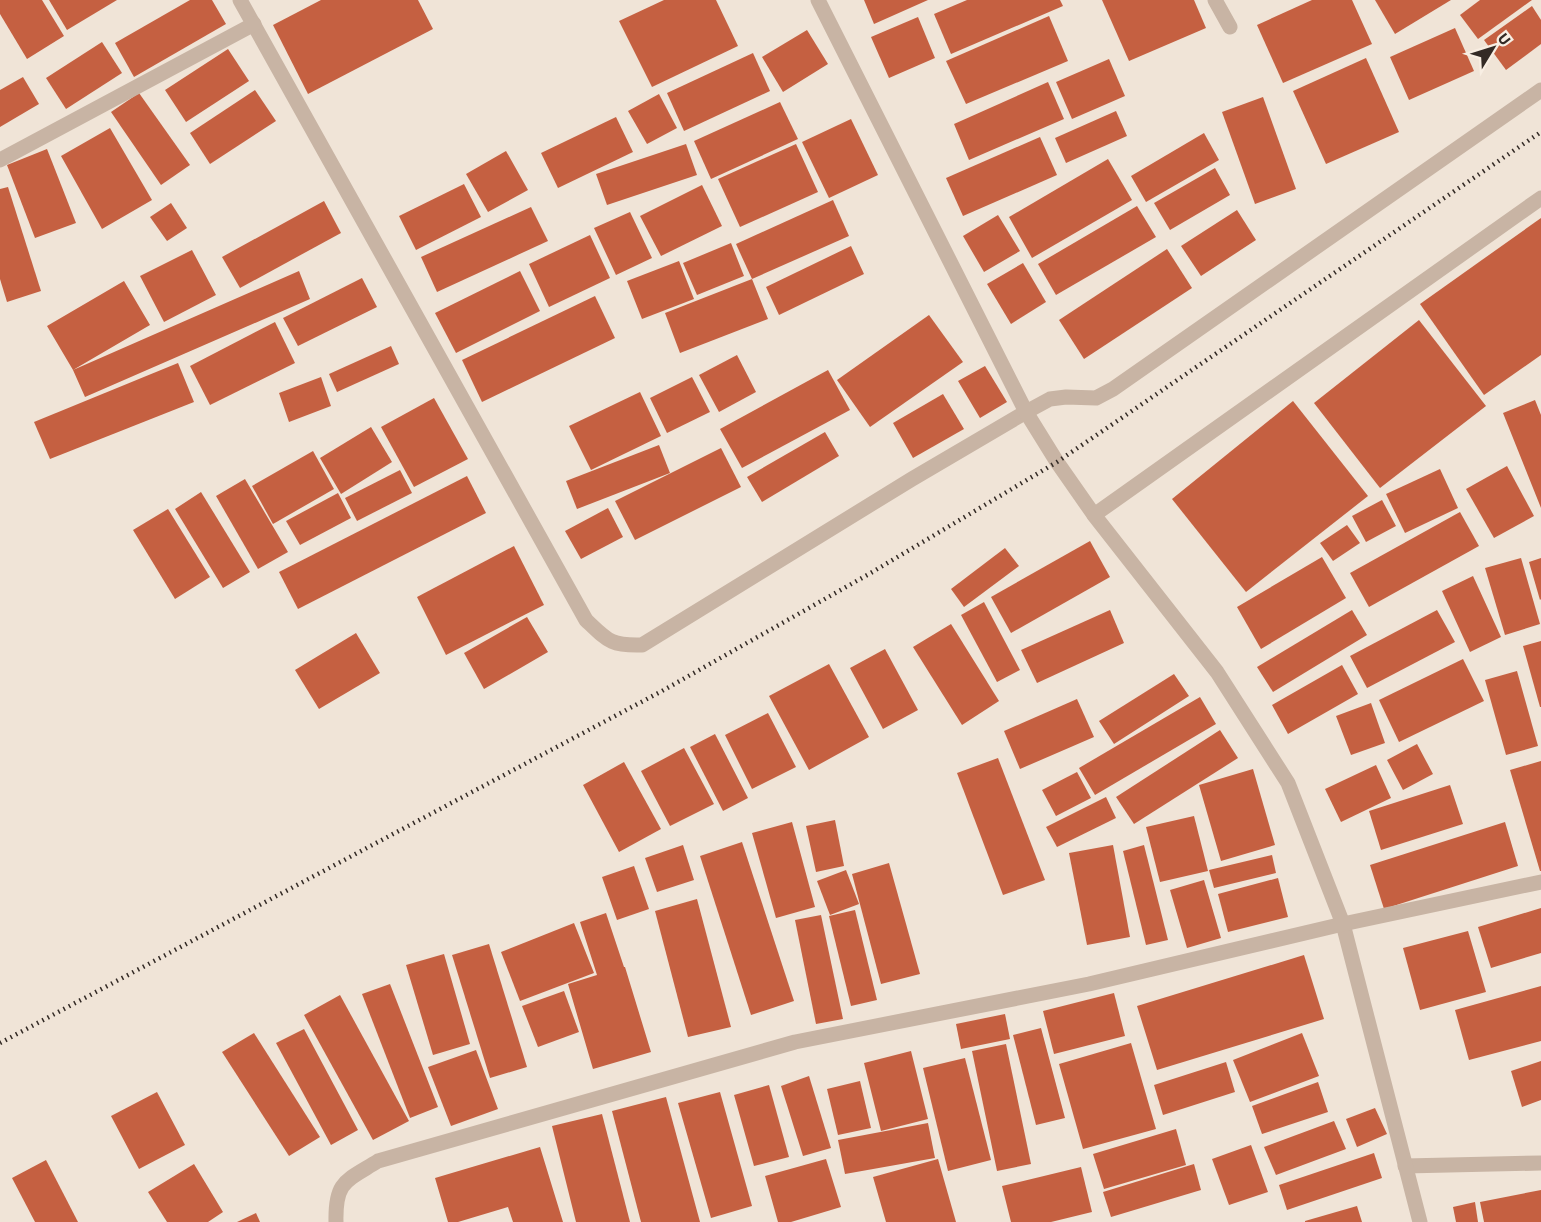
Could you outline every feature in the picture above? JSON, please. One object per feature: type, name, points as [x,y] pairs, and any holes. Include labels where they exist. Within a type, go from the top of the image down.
[{"type":"street","points":[[240,0],[586,620],[620,646],[642,645],[912,479],[1050,399],[1096,398],[1113,389],[1541,90]]},
{"type":"street","points":[[818,0],[1026,412],[1094,515],[1217,672],[1288,783],[1343,924],[1420,1222]]},
{"type":"street","points":[[1215,0],[1230,27]]},
{"type":"street","points":[[0,160],[254,24]]},
{"type":"street","points":[[1094,515],[1541,198]]},
{"type":"street","points":[[336,1222],[335,1202],[343,1182],[378,1161],[795,1042],[1089,984],[1343,924],[1541,882]]},
{"type":"street","points":[[1405,1166],[1541,1163]]},
{"type":"building","points":[[0,0],[42,0],[64,36],[27,59],[0,14]]},
{"type":"building","points":[[49,0],[117,0],[67,30]]},
{"type":"building","points":[[190,0],[212,0],[226,24],[134,77],[115,43]]},
{"type":"building","points":[[321,0],[418,0],[433,29],[308,94],[273,25]]},
{"type":"building","points":[[664,0],[716,0],[738,46],[652,87],[619,21]]},
{"type":"building","points":[[864,0],[928,0],[874,24]]},
{"type":"building","points":[[967,0],[1060,0],[1063,6],[951,54],[934,14]]},
{"type":"building","points":[[1102,0],[1194,0],[1206,28],[1129,61]]},
{"type":"building","points":[[1312,0],[1352,0],[1372,44],[1283,83],[1257,25]]},
{"type":"building","points":[[1375,0],[1451,0],[1395,34]]},
{"type":"building","points":[[1480,0],[1532,0],[1478,39],[1460,15]]},
{"type":"building","points":[[1532,6],[1541,20],[1541,44],[1506,70],[1484,40]]},
{"type":"building","points":[[1049,16],[1068,61],[966,104],[946,61]]},
{"type":"building","points":[[918,17],[935,58],[889,78],[871,37]]},
{"type":"building","points":[[1455,28],[1474,71],[1409,100],[1390,57]]},
{"type":"building","points":[[807,30],[828,64],[783,92],[762,57]]},
{"type":"building","points":[[102,42],[122,73],[66,109],[46,78]]},
{"type":"building","points":[[228,49],[249,81],[186,122],[165,90]]},
{"type":"building","points":[[753,53],[770,91],[684,131],[667,93]]},
{"type":"building","points":[[1366,58],[1399,132],[1326,164],[1293,91]]},
{"type":"building","points":[[1109,59],[1125,96],[1072,119],[1056,82]]},
{"type":"building","points":[[23,77],[39,104],[0,127],[0,90]]},
{"type":"building","points":[[1048,82],[1064,119],[969,160],[954,124]]},
{"type":"building","points":[[255,90],[276,121],[210,164],[190,133]]},
{"type":"building","points":[[139,93],[190,165],[161,185],[111,112]]},
{"type":"building","points":[[659,94],[677,128],[647,144],[628,111]]},
{"type":"building","points":[[1263,97],[1296,189],[1255,204],[1222,112]]},
{"type":"building","points":[[780,102],[798,139],[711,179],[694,141]]},
{"type":"building","points":[[1116,111],[1127,136],[1066,163],[1055,138]]},
{"type":"building","points":[[616,117],[633,152],[558,188],[541,153]]},
{"type":"building","points":[[851,119],[878,175],[829,198],[802,142]]},
{"type":"building","points":[[110,128],[152,200],[102,229],[61,156]]},
{"type":"building","points":[[1204,133],[1219,160],[1146,202],[1131,176]]},
{"type":"building","points":[[1040,137],[1057,175],[963,216],[946,178]]},
{"type":"building","points":[[686,144],[697,175],[607,205],[596,174]]},
{"type":"building","points":[[796,144],[818,192],[740,227],[718,179]]},
{"type":"building","points":[[47,149],[76,223],[35,238],[7,165]]},
{"type":"building","points":[[506,151],[528,190],[488,212],[466,174]]},
{"type":"building","points":[[1108,159],[1132,200],[1032,258],[1009,217]]},
{"type":"building","points":[[1215,168],[1230,195],[1170,230],[1154,203]]},
{"type":"building","points":[[464,184],[481,217],[416,250],[399,216]]},
{"type":"building","points":[[702,185],[722,226],[661,256],[640,216]]},
{"type":"building","points":[[8,187],[41,291],[7,302],[0,279],[0,189]]},
{"type":"building","points":[[833,200],[849,236],[752,279],[736,244]]},
{"type":"building","points":[[324,201],[341,233],[240,288],[222,257]]},
{"type":"building","points":[[171,203],[187,228],[167,241],[150,217]]},
{"type":"building","points":[[1137,206],[1156,237],[1056,295],[1038,264]]},
{"type":"building","points":[[531,207],[548,241],[437,292],[421,257]]},
{"type":"building","points":[[1237,210],[1256,240],[1201,276],[1181,246]]},
{"type":"building","points":[[630,212],[652,258],[616,275],[594,228]]},
{"type":"building","points":[[998,215],[1020,251],[984,272],[963,236]]},
{"type":"building","points":[[1541,218],[1541,355],[1484,395],[1420,304]]},
{"type":"building","points":[[590,235],[610,278],[549,307],[529,264]]},
{"type":"building","points":[[731,243],[744,276],[697,295],[683,263]]},
{"type":"building","points":[[851,246],[864,274],[779,315],[766,287]]},
{"type":"building","points":[[1167,249],[1192,288],[1084,359],[1059,320]]},
{"type":"building","points":[[192,250],[216,295],[164,322],[140,276]]},
{"type":"building","points":[[679,261],[694,299],[642,319],[627,281]]},
{"type":"building","points":[[1023,263],[1046,302],[1011,324],[987,284]]},
{"type":"building","points":[[299,271],[310,299],[85,397],[73,370]]},
{"type":"building","points":[[520,271],[540,311],[456,353],[435,313]]},
{"type":"building","points":[[362,278],[377,307],[298,346],[283,318]]},
{"type":"building","points":[[752,279],[768,319],[680,353],[665,313]]},
{"type":"building","points":[[124,281],[150,325],[73,370],[47,326]]},
{"type":"building","points":[[595,296],[615,338],[482,402],[462,360]]},
{"type":"building","points":[[929,315],[963,362],[870,427],[837,380]]},
{"type":"building","points":[[1419,320],[1486,406],[1380,488],[1314,403]]},
{"type":"building","points":[[275,322],[295,363],[210,405],[190,366]]},
{"type":"building","points":[[391,346],[399,364],[337,392],[329,374]]},
{"type":"building","points":[[737,355],[756,392],[719,412],[699,375]]},
{"type":"building","points":[[178,363],[194,402],[50,459],[34,422]]},
{"type":"building","points":[[985,366],[1007,402],[980,418],[958,381]]},
{"type":"building","points":[[828,370],[850,410],[742,468],[720,429]]},
{"type":"building","points":[[321,377],[331,406],[289,422],[279,393]]},
{"type":"building","points":[[692,377],[710,412],[667,433],[650,398]]},
{"type":"building","points":[[640,392],[661,436],[591,470],[569,426]]},
{"type":"building","points":[[943,394],[964,429],[913,458],[893,423]]},
{"type":"building","points":[[434,398],[468,459],[414,487],[381,427]]},
{"type":"building","points":[[1535,400],[1541,415],[1541,508],[1503,413]]},
{"type":"building","points":[[1293,401],[1368,496],[1246,592],[1172,499]]},
{"type":"building","points":[[371,427],[392,462],[341,494],[320,458]]},
{"type":"building","points":[[825,432],[839,456],[762,502],[747,477]]},
{"type":"building","points":[[659,445],[670,473],[577,509],[566,481]]},
{"type":"building","points":[[721,448],[741,487],[635,540],[615,501]]},
{"type":"building","points":[[313,451],[334,489],[273,524],[252,486]]},
{"type":"building","points":[[1507,466],[1534,516],[1494,538],[1466,489]]},
{"type":"building","points":[[1440,469],[1458,508],[1405,533],[1386,494]]},
{"type":"building","points":[[400,470],[412,493],[357,521],[345,498]]},
{"type":"building","points":[[467,476],[486,513],[298,609],[279,572]]},
{"type":"building","points":[[245,479],[288,552],[258,569],[216,496]]},
{"type":"building","points":[[201,492],[250,572],[223,588],[175,509]]},
{"type":"building","points":[[338,493],[351,518],[300,545],[286,521]]},
{"type":"building","points":[[1382,500],[1396,526],[1366,542],[1352,516]]},
{"type":"building","points":[[608,508],[623,537],[581,559],[565,531]]},
{"type":"building","points":[[168,509],[210,577],[175,599],[133,530]]},
{"type":"building","points":[[1460,512],[1479,546],[1369,607],[1350,573]]},
{"type":"building","points":[[1347,525],[1360,543],[1333,561],[1320,543]]},
{"type":"building","points":[[1090,541],[1110,577],[1011,633],[991,597]]},
{"type":"building","points":[[514,546],[544,605],[446,655],[417,597]]},
{"type":"building","points":[[1005,548],[1019,566],[964,607],[951,589]]},
{"type":"building","points":[[1322,557],[1346,598],[1261,649],[1237,607]]},
{"type":"building","points":[[1521,558],[1540,624],[1505,635],[1485,568]]},
{"type":"building","points":[[1541,558],[1541,599],[1540,600],[1529,562]]},
{"type":"building","points":[[1473,576],[1501,637],[1470,652],[1442,591]]},
{"type":"building","points":[[984,602],[1020,670],[997,682],[961,615]]},
{"type":"building","points":[[1110,610],[1124,643],[1037,683],[1021,650]]},
{"type":"building","points":[[1352,610],[1367,635],[1273,692],[1257,667]]},
{"type":"building","points":[[1437,610],[1455,642],[1367,688],[1350,656]]},
{"type":"building","points":[[527,617],[548,652],[484,689],[464,653]]},
{"type":"building","points":[[951,624],[999,701],[962,725],[913,647]]},
{"type":"building","points":[[356,633],[380,673],[319,709],[295,670]]},
{"type":"building","points":[[1541,641],[1541,707],[1540,707],[1523,646]]},
{"type":"building","points":[[885,649],[918,710],[883,729],[850,668]]},
{"type":"building","points":[[1463,659],[1484,701],[1399,742],[1379,700]]},
{"type":"building","points":[[829,664],[869,737],[809,770],[769,696]]},
{"type":"building","points":[[1342,665],[1358,694],[1288,734],[1272,705]]},
{"type":"building","points":[[1517,671],[1538,746],[1506,755],[1485,680]]},
{"type":"building","points":[[1174,674],[1189,696],[1114,744],[1099,721]]},
{"type":"building","points":[[1200,697],[1216,724],[1095,795],[1079,768]]},
{"type":"building","points":[[1077,699],[1094,737],[1020,769],[1004,731]]},
{"type":"building","points":[[1371,703],[1385,743],[1351,755],[1336,716]]},
{"type":"building","points":[[768,713],[796,767],[752,789],[725,735]]},
{"type":"building","points":[[1220,730],[1238,758],[1134,824],[1116,797]]},
{"type":"building","points":[[715,734],[748,798],[723,811],[690,747]]},
{"type":"building","points":[[1417,744],[1433,774],[1403,790],[1387,760]]},
{"type":"building","points":[[684,748],[714,804],[670,826],[641,771]]},
{"type":"building","points":[[998,758],[1045,880],[1003,895],[957,773]]},
{"type":"building","points":[[1541,761],[1541,871],[1540,871],[1510,770]]},
{"type":"building","points":[[624,762],[661,829],[619,852],[583,785]]},
{"type":"building","points":[[1376,765],[1391,798],[1341,822],[1325,789]]},
{"type":"building","points":[[1253,769],[1275,845],[1221,861],[1199,785]]},
{"type":"building","points":[[1077,772],[1091,798],[1056,816],[1042,790]]},
{"type":"building","points":[[1450,785],[1463,824],[1381,850],[1369,811]]},
{"type":"building","points":[[1106,797],[1116,818],[1057,847],[1046,827]]},
{"type":"building","points":[[1194,816],[1208,871],[1160,882],[1146,827]]},
{"type":"building","points":[[835,820],[844,866],[816,872],[806,826]]},
{"type":"building","points":[[792,822],[815,907],[776,918],[752,833]]},
{"type":"building","points":[[1505,822],[1518,866],[1384,909],[1370,865]]},
{"type":"building","points":[[742,842],[794,1001],[751,1015],[700,856]]},
{"type":"building","points":[[683,845],[694,880],[657,892],[645,858]]},
{"type":"building","points":[[1113,845],[1130,937],[1087,945],[1069,853]]},
{"type":"building","points":[[1144,845],[1168,940],[1146,945],[1123,851]]},
{"type":"building","points":[[1272,855],[1276,873],[1214,888],[1209,870]]},
{"type":"building","points":[[889,863],[920,974],[881,984],[852,874]]},
{"type":"building","points":[[634,866],[649,909],[617,920],[602,877]]},
{"type":"building","points":[[846,870],[859,904],[830,915],[817,881]]},
{"type":"building","points":[[1278,878],[1288,917],[1228,932],[1218,894]]},
{"type":"building","points":[[1204,880],[1221,938],[1187,948],[1170,890]]},
{"type":"building","points":[[697,899],[731,1027],[688,1037],[655,911]]},
{"type":"building","points":[[1541,908],[1541,953],[1491,968],[1478,927]]},
{"type":"building","points":[[855,910],[877,1000],[851,1006],[829,916]]},
{"type":"building","points":[[606,913],[651,1052],[593,1069],[568,984],[597,975],[580,922]]},
{"type":"building","points":[[821,915],[843,1019],[816,1024],[795,920]]},
{"type":"building","points":[[574,923],[594,973],[520,1001],[501,952]]},
{"type":"building","points":[[1468,931],[1486,992],[1420,1010],[1403,948]]},
{"type":"building","points":[[489,944],[527,1067],[490,1078],[452,955]]},
{"type":"building","points":[[444,954],[470,1044],[433,1055],[406,965]]},
{"type":"building","points":[[1304,955],[1324,1019],[1157,1070],[1137,1006]]},
{"type":"building","points":[[390,984],[438,1107],[410,1118],[362,994]]},
{"type":"building","points":[[1541,986],[1541,1041],[1469,1060],[1455,1010]]},
{"type":"building","points":[[564,991],[579,1032],[538,1047],[522,1006]]},
{"type":"building","points":[[1114,993],[1125,1036],[1054,1054],[1043,1011]]},
{"type":"building","points":[[340,995],[409,1121],[373,1140],[304,1015]]},
{"type":"building","points":[[1005,1014],[1010,1039],[961,1049],[956,1024]]},
{"type":"building","points":[[1041,1028],[1065,1118],[1036,1125],[1013,1035]]},
{"type":"building","points":[[304,1029],[358,1130],[331,1145],[276,1043]]},
{"type":"building","points":[[254,1033],[320,1137],[289,1156],[222,1052]]},
{"type":"building","points":[[1302,1033],[1319,1076],[1250,1102],[1233,1060]]},
{"type":"building","points":[[1131,1043],[1156,1129],[1083,1149],[1059,1064]]},
{"type":"building","points":[[1006,1044],[1031,1164],[997,1171],[972,1051]]},
{"type":"building","points":[[476,1050],[498,1109],[451,1126],[428,1067]]},
{"type":"building","points":[[911,1051],[928,1119],[881,1131],[864,1063]]},
{"type":"building","points":[[965,1058],[991,1160],[948,1171],[923,1068]]},
{"type":"building","points":[[1541,1061],[1541,1100],[1522,1107],[1511,1071]]},
{"type":"building","points":[[1226,1062],[1235,1092],[1163,1115],[1154,1085]]},
{"type":"building","points":[[809,1076],[831,1148],[803,1156],[781,1086]]},
{"type":"building","points":[[860,1081],[871,1128],[838,1135],[827,1089]]},
{"type":"building","points":[[1318,1082],[1328,1112],[1262,1134],[1252,1106]]},
{"type":"building","points":[[769,1085],[789,1157],[754,1166],[734,1095]]},
{"type":"building","points":[[157,1092],[185,1145],[139,1169],[111,1116]]},
{"type":"building","points":[[720,1092],[752,1206],[711,1218],[678,1103]]},
{"type":"building","points":[[666,1097],[700,1222],[641,1222],[612,1111]]},
{"type":"building","points":[[1375,1108],[1387,1134],[1357,1147],[1346,1119]]},
{"type":"building","points":[[602,1114],[630,1222],[576,1222],[552,1126]]},
{"type":"building","points":[[1334,1121],[1346,1149],[1276,1175],[1264,1147]]},
{"type":"building","points":[[928,1123],[935,1158],[845,1174],[838,1140]]},
{"type":"building","points":[[1176,1129],[1186,1165],[1104,1189],[1093,1154]]},
{"type":"building","points":[[1251,1145],[1268,1192],[1229,1205],[1212,1159]]},
{"type":"building","points":[[540,1147],[563,1222],[513,1222],[508,1207],[458,1222],[448,1222],[435,1178]]},
{"type":"building","points":[[1374,1153],[1382,1178],[1287,1210],[1279,1185]]},
{"type":"building","points":[[826,1159],[841,1207],[791,1222],[778,1222],[765,1176]]},
{"type":"building","points":[[938,1159],[956,1222],[886,1222],[873,1177]]},
{"type":"building","points":[[46,1160],[78,1222],[35,1222],[12,1178]]},
{"type":"building","points":[[194,1164],[223,1212],[208,1222],[167,1222],[148,1192]]},
{"type":"building","points":[[1194,1164],[1201,1190],[1111,1217],[1103,1192]]},
{"type":"building","points":[[1081,1167],[1092,1212],[1051,1222],[1011,1222],[1002,1186]]},
{"type":"building","points":[[1541,1190],[1541,1222],[1484,1222],[1480,1202]]},
{"type":"building","points":[[1475,1202],[1478,1222],[1456,1222],[1453,1207]]},
{"type":"building","points":[[1357,1206],[1362,1222],[1305,1222],[1305,1221]]},
{"type":"building","points":[[256,1213],[260,1222],[237,1222]]},
{"type":"railway","points":[[0,1043],[662,691],[869,574],[1057,462],[1541,132]]}]
